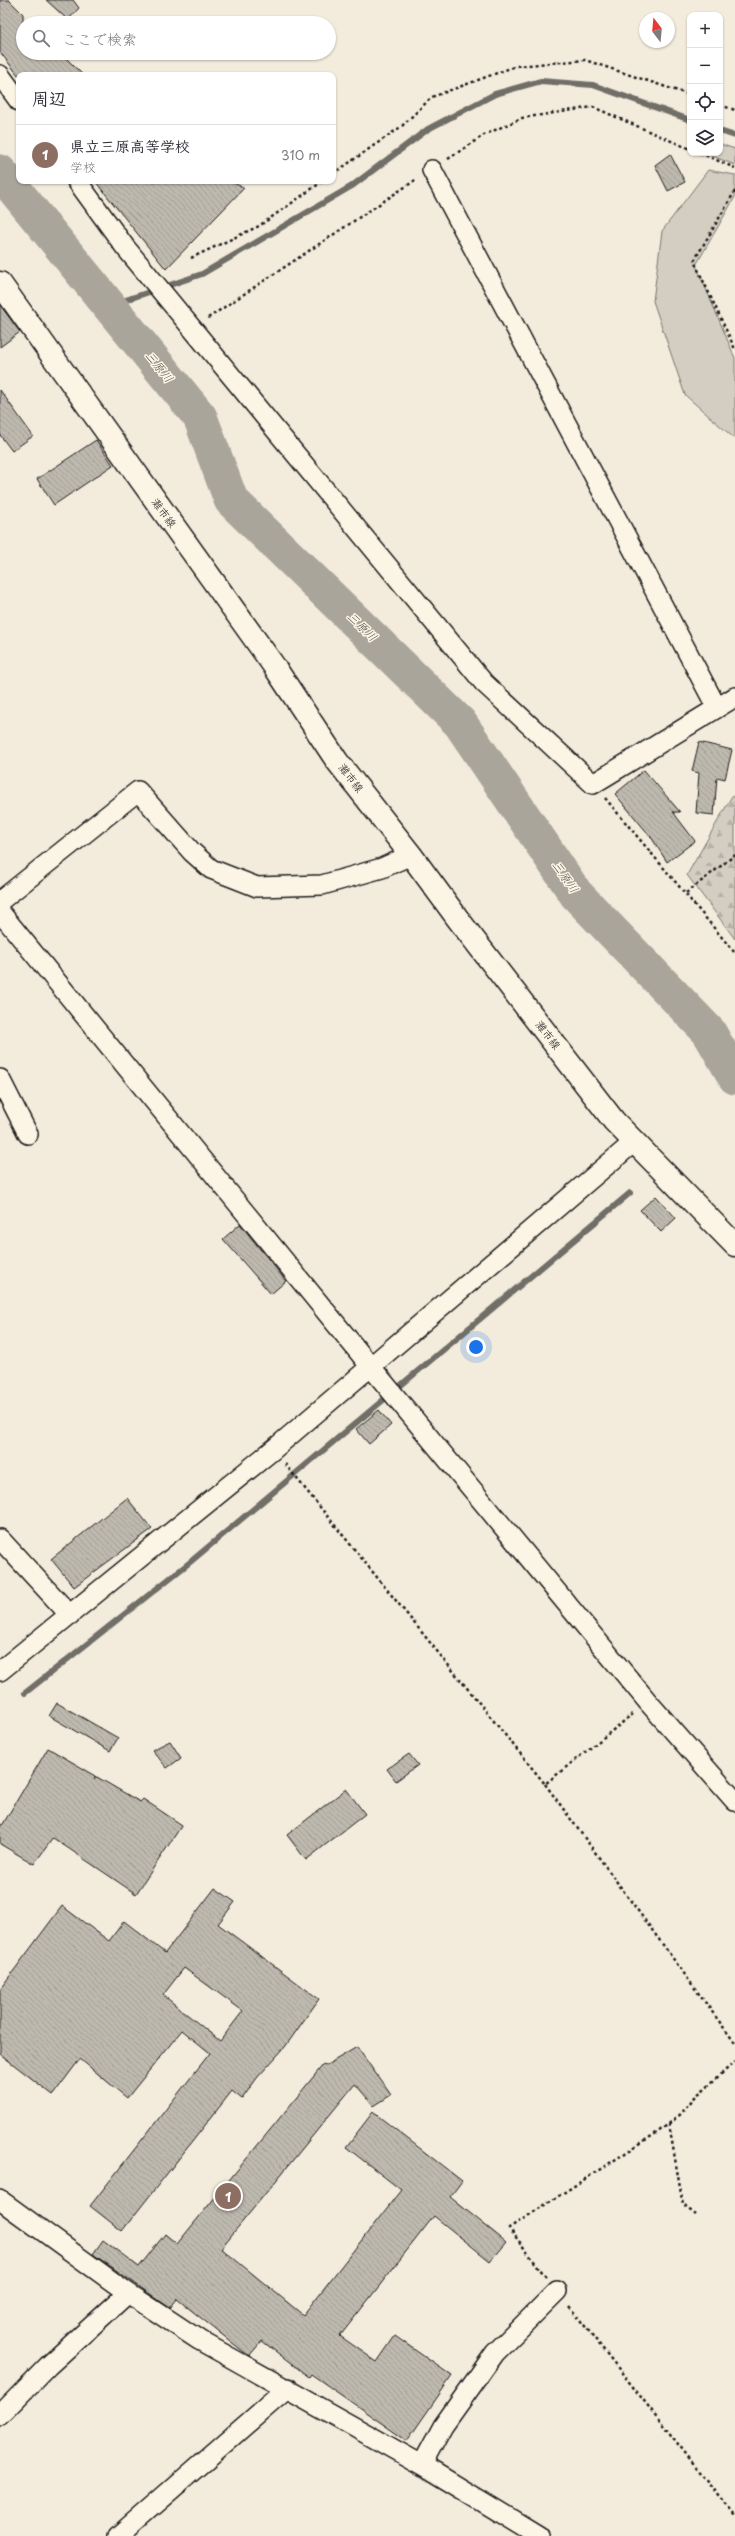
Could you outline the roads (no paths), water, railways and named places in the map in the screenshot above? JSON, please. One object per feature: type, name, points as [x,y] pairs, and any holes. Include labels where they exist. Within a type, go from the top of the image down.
[{"type":"main road","name":"灘市線","points":[[0,283],[274,666],[337,761],[411,855],[604,1108],[634,1142],[735,1245]]},
{"type":"street","points":[[0,75],[16,97]]},
{"type":"street","points":[[432,170],[717,708]]},
{"type":"street","points":[[79,184],[172,304],[484,683],[593,784],[735,697]]},
{"type":"street","points":[[0,901],[138,791],[192,852],[211,869],[257,887],[322,885],[382,868],[411,855]]},
{"type":"street","points":[[0,912],[371,1367],[648,1702],[735,1801]]},
{"type":"street","points":[[0,1079],[28,1134]]},
{"type":"street","points":[[0,1671],[274,1449],[634,1142]]},
{"type":"street","points":[[0,1539],[70,1614]]},
{"type":"street","points":[[0,2200],[128,2292],[199,2340],[288,2388],[539,2536]]},
{"type":"street","points":[[422,2466],[443,2426],[495,2353],[557,2291]]},
{"type":"street","points":[[0,2415],[48,2366],[128,2292]]},
{"type":"street","points":[[118,2536],[288,2388]]},
{"type":"waterway","points":[[108,306],[202,274],[352,186],[428,129],[495,94],[541,81],[593,85],[687,119]]},
{"type":"waterway","points":[[723,132],[735,136]]},
{"type":"waterway","name":"三原川","points":[[0,172],[200,417],[231,500],[460,723],[576,894],[709,1032],[735,1077]]},
{"type":"waterway","points":[[25,1693],[189,1563],[630,1193]]},
{"type":"place","name":"県立三原高等学校","points":[[228,2196]]}]
